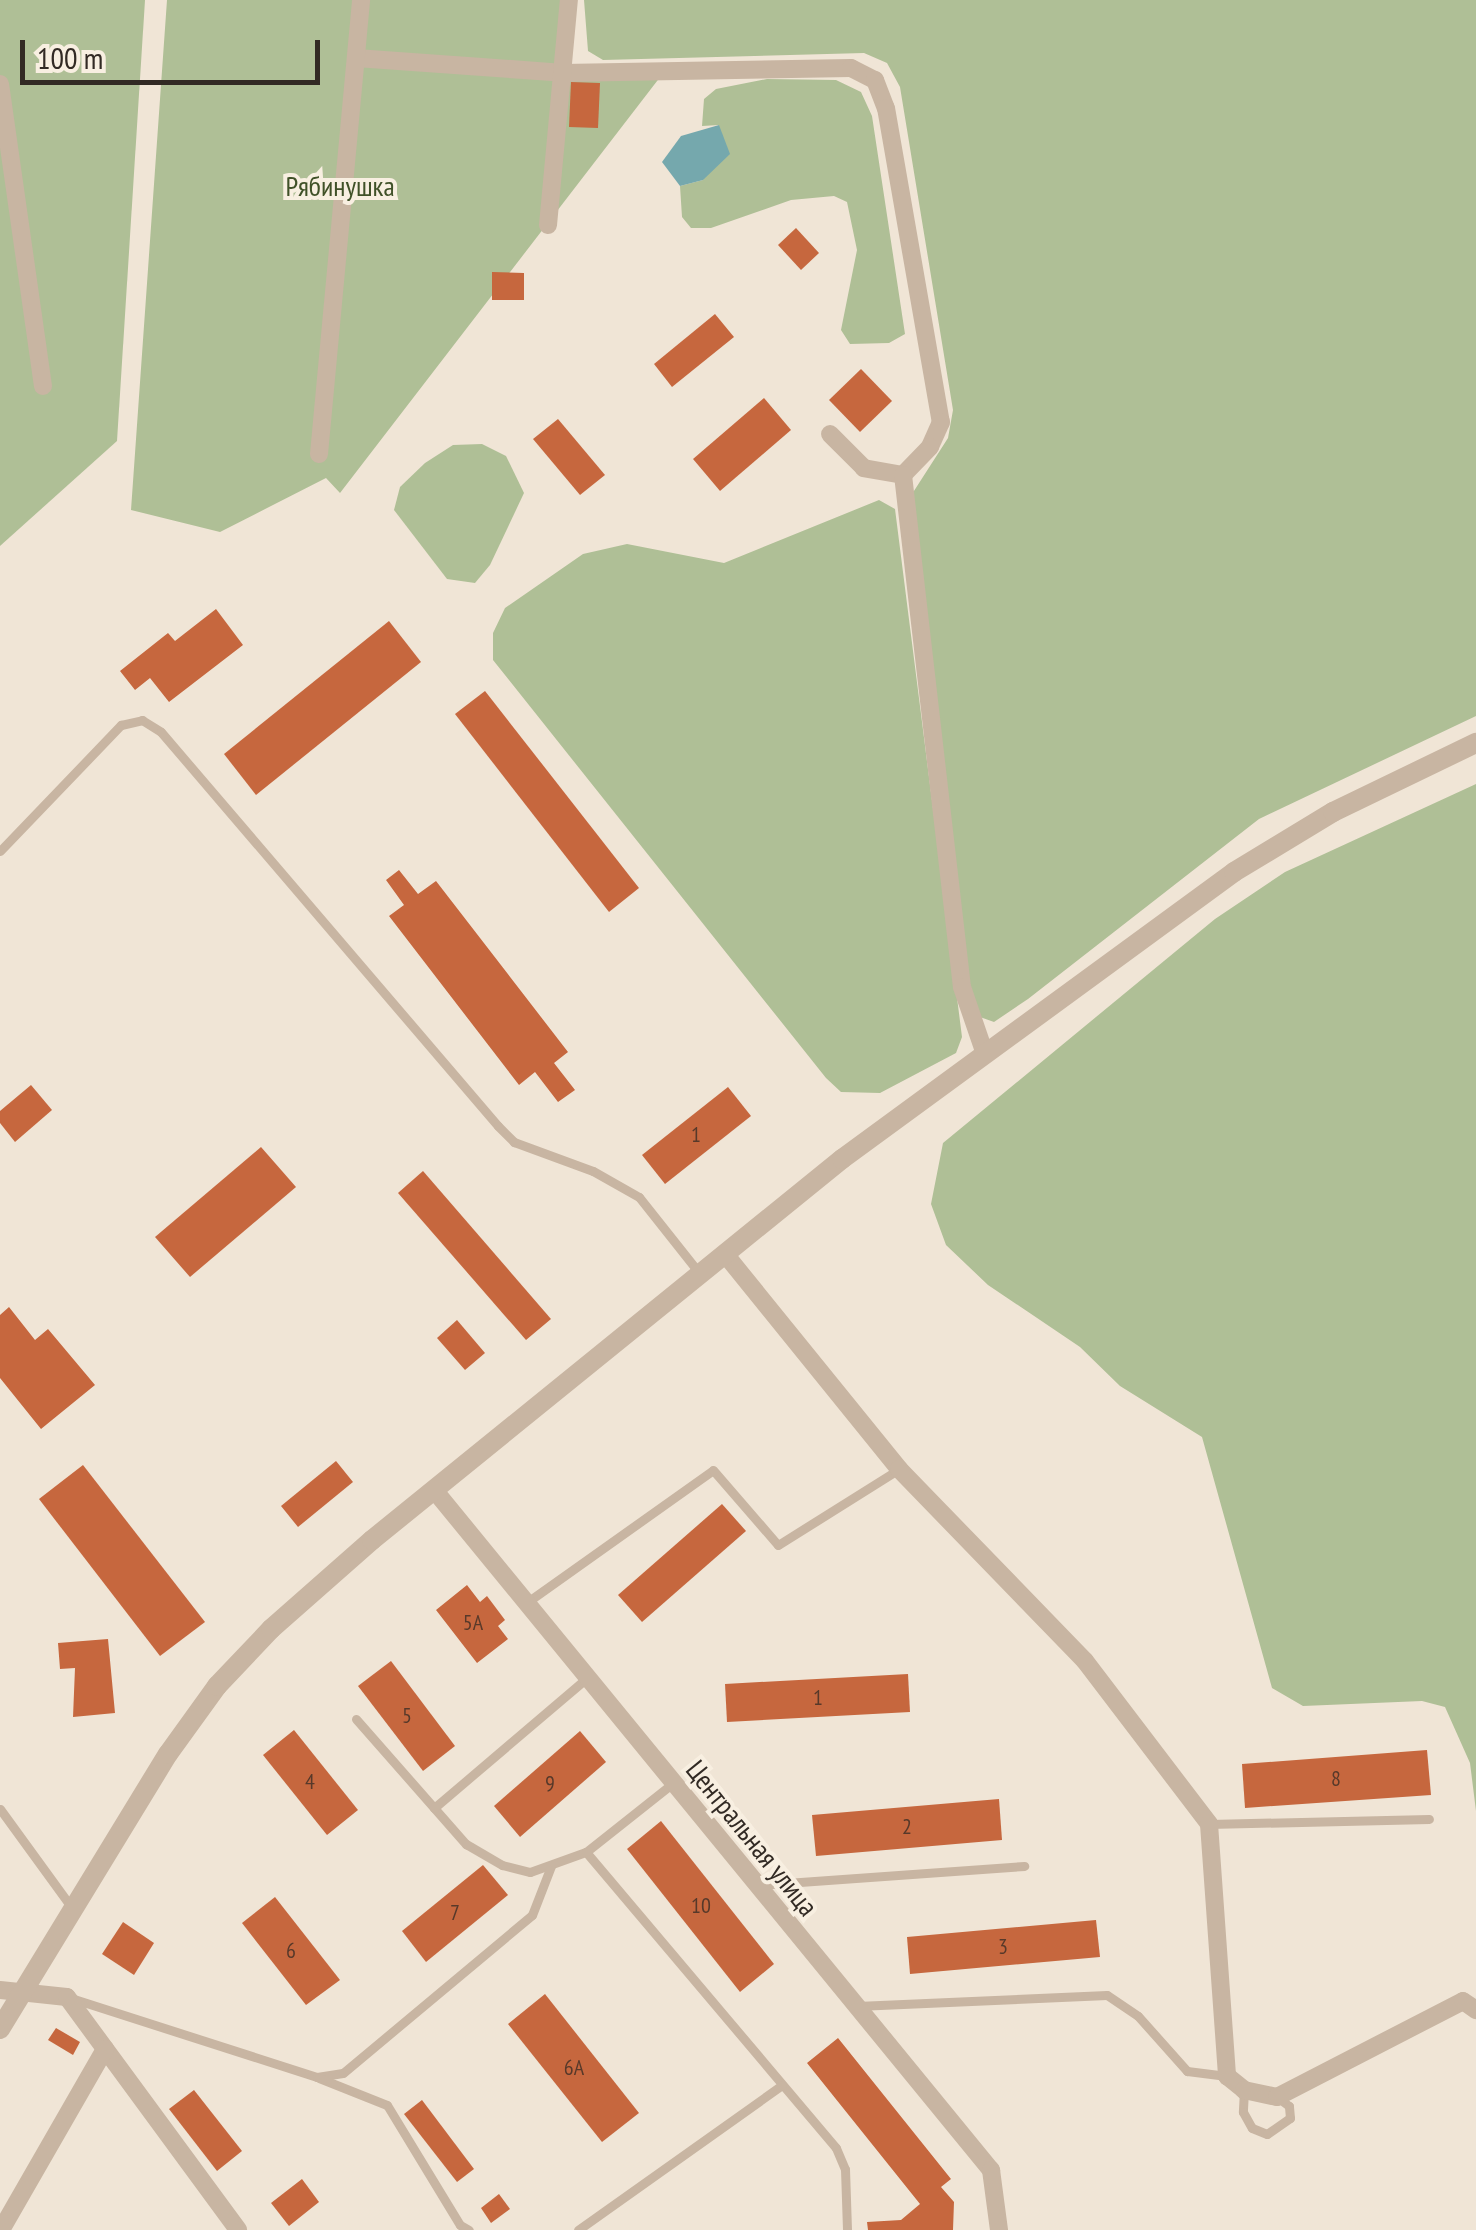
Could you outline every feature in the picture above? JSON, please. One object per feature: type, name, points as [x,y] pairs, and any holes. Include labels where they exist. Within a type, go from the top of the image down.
[{"type":"street","points":[[320,454],[362,0]]},
{"type":"street","points":[[548,225],[569,0]]},
{"type":"street","points":[[356,58],[563,74],[852,68],[875,80],[886,108],[941,422],[918,463],[903,474],[864,468],[830,434]]},
{"type":"street","points":[[0,84],[9,193],[43,386]]},
{"type":"street","points":[[903,474],[962,987],[985,1054]]},
{"type":"street","points":[[0,2028],[11,1991],[72,1908],[218,1686],[271,1629],[434,1490],[724,1254],[985,1054],[1234,872],[1333,812],[1476,743]]},
{"type":"street","points":[[724,1254],[899,1469],[1085,1662],[1209,1824],[1226,2076],[1244,2090],[1277,2097],[1472,2002]]},
{"type":"street","name":"Центральная улица","points":[[434,1490],[991,2170],[998,2183],[999,2230]]},
{"type":"street","points":[[11,1991],[66,1997],[238,2230]]},
{"type":"street","points":[[1,2230],[105,2050]]},
{"type":"lane","points":[[0,851],[121,725],[142,720],[152,726],[498,1126],[514,1142],[593,1170],[640,1197],[700,1274]]},
{"type":"lane","points":[[526,1603],[713,1470],[778,1545],[899,1469]]},
{"type":"lane","points":[[434,1808],[587,1678]]},
{"type":"lane","points":[[356,1718],[466,1844],[502,1865],[530,1872],[586,1852],[673,1784]]},
{"type":"lane","points":[[0,1809],[72,1908]]},
{"type":"lane","points":[[1209,1824],[1429,1818]]},
{"type":"lane","points":[[586,1852],[836,2148],[845,2170],[847,2230]]},
{"type":"lane","points":[[316,2077],[342,2073],[532,1916],[552,1866]]},
{"type":"lane","points":[[755,1885],[1024,1866]]},
{"type":"lane","points":[[853,2006],[1107,1995],[1138,2016],[1187,2071],[1226,2076]]},
{"type":"lane","points":[[66,1997],[316,2077],[387,2105],[460,2225],[470,2230]]},
{"type":"lane","points":[[578,2230],[782,2085]]},
{"type":"lane","points":[[1244,2090],[1243,2112],[1252,2128],[1268,2134],[1290,2118],[1289,2106],[1277,2097]]},
{"type":"green space","points":[[0,0],[145,0],[117,441],[0,546]]},
{"type":"green space","name":"Рябинушка","points":[[167,0],[569,0],[563,73],[664,72],[340,493],[326,478],[220,532],[131,510]]},
{"type":"green space","points":[[584,0],[1476,0],[1476,716],[1259,819],[1028,999],[994,1022],[980,1017],[967,985],[912,494],[948,438],[953,410],[900,87],[887,63],[864,53],[603,60],[588,51]]},
{"type":"green space","points":[[767,79],[836,80],[861,92],[872,116],[905,334],[889,343],[850,344],[841,330],[857,250],[847,202],[834,196],[791,200],[711,228],[691,228],[682,217],[680,186],[703,180],[719,125],[702,126],[704,99],[716,89]]},
{"type":"green space","points":[[482,444],[506,456],[524,493],[490,565],[475,583],[447,579],[394,510],[400,487],[425,463],[453,445]]},
{"type":"green space","points":[[879,500],[895,509],[962,1037],[956,1053],[880,1093],[841,1092],[493,660],[493,633],[505,608],[583,554],[627,544],[724,563]]},
{"type":"green space","points":[[1476,784],[1476,1811],[1470,1763],[1445,1707],[1422,1701],[1303,1706],[1272,1688],[1202,1437],[1120,1386],[1080,1347],[988,1285],[946,1245],[931,1204],[943,1143],[1215,919],[1285,872]]},
{"type":"water","points":[[719,125],[730,154],[703,180],[680,186],[662,162],[681,136]]},
{"type":"building","points":[[571,82],[600,83],[598,128],[569,127]]},
{"type":"building","points":[[796,228],[819,253],[801,270],[778,245]]},
{"type":"building","points":[[492,272],[524,273],[524,300],[492,300]]},
{"type":"building","points":[[715,314],[734,337],[672,387],[654,364]]},
{"type":"building","points":[[861,369],[892,401],[860,432],[829,400]]},
{"type":"building","points":[[764,398],[791,430],[720,491],[693,459]]},
{"type":"building","points":[[558,419],[605,475],[580,495],[533,439]]},
{"type":"building","points":[[216,609],[243,645],[169,702],[150,678],[135,690],[120,671],[168,633],[175,641]]},
{"type":"building","points":[[389,621],[421,662],[256,795],[224,754]]},
{"type":"building","points":[[485,691],[639,888],[609,912],[455,714]]},
{"type":"building","points":[[399,870],[418,894],[436,881],[568,1052],[554,1063],[575,1090],[558,1102],[535,1072],[519,1085],[389,916],[404,905],[386,880]]},
{"type":"building","points":[[31,1085],[52,1110],[15,1142],[0,1123],[0,1111]]},
{"type":"building","points":[[728,1087],[751,1116],[665,1184],[642,1155]]},
{"type":"building","points":[[261,1147],[296,1187],[190,1277],[155,1237]]},
{"type":"building","points":[[423,1171],[551,1319],[526,1340],[398,1193]]},
{"type":"building","points":[[9,1307],[35,1340],[48,1329],[95,1385],[41,1429],[0,1378],[0,1315]]},
{"type":"building","points":[[457,1320],[485,1353],[465,1370],[437,1338]]},
{"type":"building","points":[[336,1461],[353,1482],[298,1527],[281,1506]]},
{"type":"building","points":[[83,1465],[205,1622],[160,1656],[39,1499]]},
{"type":"building","points":[[722,1504],[746,1531],[642,1622],[618,1595]]},
{"type":"building","points":[[467,1585],[480,1602],[487,1596],[505,1620],[498,1626],[508,1639],[477,1663],[436,1610]]},
{"type":"building","points":[[108,1639],[115,1713],[73,1717],[75,1668],[60,1669],[58,1643]]},
{"type":"building","points":[[391,1661],[455,1746],[423,1771],[358,1686]]},
{"type":"building","points":[[908,1674],[910,1712],[727,1722],[725,1684]]},
{"type":"building","points":[[294,1730],[358,1810],[327,1835],[263,1755]]},
{"type":"building","points":[[580,1731],[606,1762],[520,1837],[494,1806]]},
{"type":"building","points":[[1427,1750],[1431,1795],[1245,1808],[1242,1764]]},
{"type":"building","points":[[999,1799],[1002,1840],[816,1856],[812,1815]]},
{"type":"building","points":[[661,1821],[774,1964],[740,1992],[627,1849]]},
{"type":"building","points":[[483,1865],[508,1895],[426,1962],[402,1931]]},
{"type":"building","points":[[275,1897],[340,1980],[306,2005],[242,1923]]},
{"type":"building","points":[[1096,1920],[1100,1957],[910,1974],[907,1937]]},
{"type":"building","points":[[123,1922],[154,1943],[134,1975],[102,1954]]},
{"type":"building","points":[[545,1994],[639,2113],[602,2142],[508,2024]]},
{"type":"building","points":[[56,2028],[80,2042],[73,2055],[48,2040]]},
{"type":"building","points":[[838,2038],[951,2179],[941,2187],[954,2202],[953,2230],[868,2230],[867,2222],[901,2220],[920,2204],[807,2063]]},
{"type":"building","points":[[194,2090],[242,2151],[217,2171],[169,2109]]},
{"type":"building","points":[[422,2100],[474,2169],[457,2182],[404,2114]]},
{"type":"building","points":[[302,2179],[319,2202],[289,2226],[271,2203]]},
{"type":"building","points":[[499,2194],[510,2209],[491,2223],[481,2208]]}]
